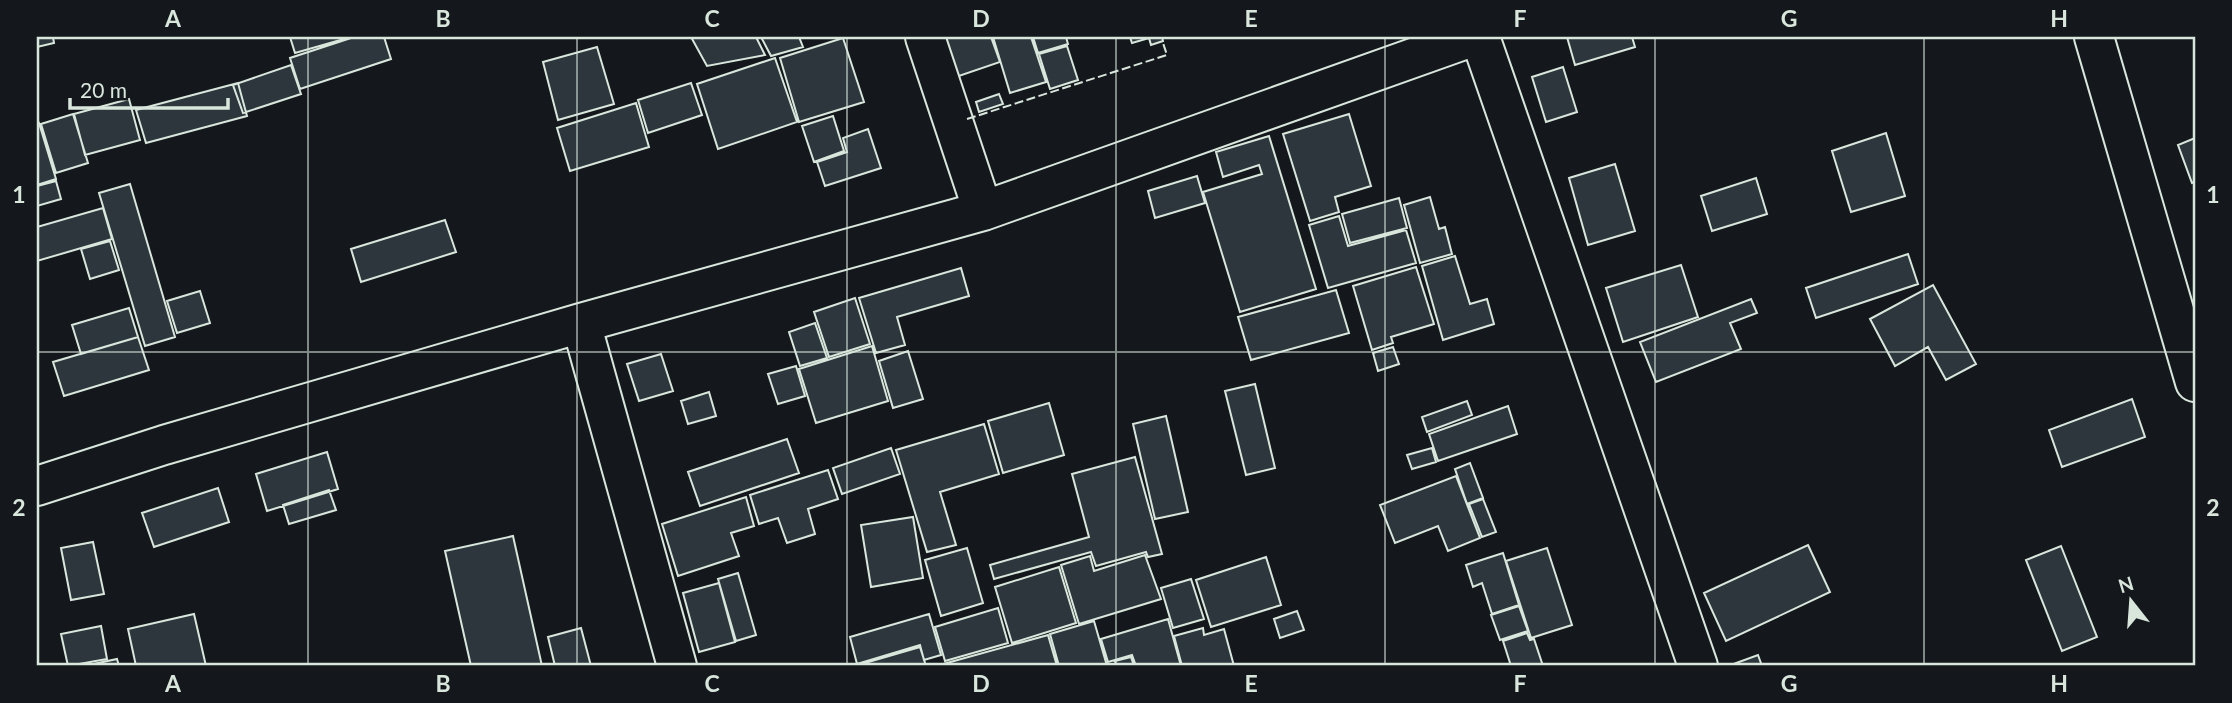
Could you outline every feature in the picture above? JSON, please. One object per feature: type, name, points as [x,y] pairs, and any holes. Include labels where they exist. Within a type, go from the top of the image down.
[{"type":"street","points":[[925,37],[983,211]]},
{"type":"street","points":[[37,486],[164,445],[581,323],[983,211],[1472,37]]},
{"type":"street","points":[[1479,37],[1698,666]]},
{"type":"street","points":[[2094,37],[2195,382]]},
{"type":"street","points":[[581,323],[677,666]]},
{"type":"building","points":[[37,37],[53,37],[54,43],[37,47]]},
{"type":"building","points":[[290,37],[351,37],[295,53]]},
{"type":"building","points":[[354,37],[384,37],[391,59],[300,89],[290,58]]},
{"type":"building","points":[[691,37],[756,37],[765,55],[707,66]]},
{"type":"building","points":[[761,37],[799,37],[803,47],[771,56]]},
{"type":"building","points":[[939,37],[991,37],[1000,62],[953,78]]},
{"type":"building","points":[[993,37],[1031,37],[1046,82],[1010,93]]},
{"type":"building","points":[[1033,37],[1066,37],[1068,44],[1038,53]]},
{"type":"building","points":[[1130,37],[1162,37],[1163,41],[1151,45],[1149,38],[1132,43]]},
{"type":"building","points":[[1567,37],[1632,37],[1635,47],[1575,65]]},
{"type":"building","points":[[843,38],[864,102],[799,122],[780,58]]},
{"type":"building","points":[[1067,46],[1078,80],[1050,89],[1039,54]]},
{"type":"building","points":[[597,47],[614,104],[558,120],[543,62]]},
{"type":"building","points":[[775,58],[797,122],[718,149],[697,84]]},
{"type":"building","points":[[291,65],[301,94],[243,113],[233,85]]},
{"type":"building","points":[[1563,67],[1577,112],[1546,122],[1532,77]]},
{"type":"building","points":[[238,83],[247,116],[146,143],[136,110]]},
{"type":"building","points":[[691,83],[702,115],[648,133],[638,100]]},
{"type":"building","points":[[999,94],[1003,104],[979,112],[976,102]]},
{"type":"building","points":[[129,99],[140,140],[85,155],[74,114]]},
{"type":"building","points":[[636,103],[649,147],[570,171],[557,128]]},
{"type":"building","points":[[73,114],[88,163],[56,173],[41,124]]},
{"type":"building","points":[[1349,114],[1371,186],[1335,197],[1339,212],[1310,221],[1283,134]]},
{"type":"building","points":[[833,116],[844,151],[814,162],[802,126]]},
{"type":"building","points":[[39,123],[56,179],[37,185],[37,124]]},
{"type":"building","points":[[868,129],[881,168],[825,186],[817,162],[847,152],[843,138]]},
{"type":"building","points":[[1886,133],[1905,196],[1851,212],[1832,151]]},
{"type":"building","points":[[1269,136],[1316,289],[1240,312],[1203,192],[1262,174],[1259,165],[1223,177],[1216,152]]},
{"type":"building","points":[[2195,138],[2195,182],[2192,183],[2178,145]]},
{"type":"building","points":[[1615,164],[1635,231],[1588,245],[1569,178]]},
{"type":"building","points":[[1197,176],[1205,203],[1155,218],[1148,191]]},
{"type":"building","points":[[1756,178],[1767,214],[1712,231],[1701,196]]},
{"type":"building","points":[[56,181],[61,199],[37,206],[37,186]]},
{"type":"building","points":[[130,184],[175,337],[145,346],[99,193]]},
{"type":"building","points":[[1430,197],[1439,229],[1445,227],[1452,254],[1420,263],[1404,205]]},
{"type":"building","points":[[1399,198],[1407,228],[1350,243],[1342,214]]},
{"type":"building","points":[[103,208],[112,239],[37,261],[37,227]]},
{"type":"building","points":[[1339,216],[1348,246],[1406,230],[1416,263],[1328,288],[1309,225]]},
{"type":"building","points":[[445,220],[456,252],[361,282],[351,249]]},
{"type":"building","points":[[110,241],[119,270],[90,279],[81,249]]},
{"type":"building","points":[[1908,254],[1918,284],[1816,318],[1806,288]]},
{"type":"building","points":[[1455,256],[1470,304],[1487,299],[1494,324],[1443,340],[1422,266]]},
{"type":"building","points":[[1681,265],[1698,317],[1623,342],[1606,288]]},
{"type":"building","points":[[1416,267],[1434,324],[1391,337],[1393,343],[1372,350],[1353,286]]},
{"type":"building","points":[[961,268],[969,296],[897,317],[905,345],[876,353],[859,298]]},
{"type":"building","points":[[1933,285],[1976,364],[1946,380],[1928,347],[1895,366],[1870,319]]},
{"type":"building","points":[[1336,290],[1349,333],[1251,360],[1238,317]]},
{"type":"building","points":[[200,291],[210,323],[177,333],[167,301]]},
{"type":"building","points":[[855,298],[870,344],[829,357],[814,312]]},
{"type":"building","points":[[1751,299],[1757,313],[1730,323],[1741,349],[1656,382],[1640,342]]},
{"type":"building","points":[[129,308],[138,337],[81,354],[72,325]]},
{"type":"building","points":[[815,323],[827,358],[800,366],[789,332]]},
{"type":"building","points":[[138,337],[149,370],[64,396],[53,362]]},
{"type":"building","points":[[872,346],[888,401],[816,423],[799,369]]},
{"type":"building","points":[[1393,347],[1399,364],[1378,371],[1373,353]]},
{"type":"building","points":[[908,351],[923,399],[893,408],[879,361]]},
{"type":"building","points":[[661,354],[673,391],[639,401],[627,364]]},
{"type":"building","points":[[796,366],[805,396],[778,404],[768,374]]},
{"type":"building","points":[[1255,384],[1275,468],[1246,475],[1225,391]]},
{"type":"building","points":[[709,392],[716,416],[688,424],[681,401]]},
{"type":"building","points":[[2132,399],[2145,437],[2062,467],[2049,430]]},
{"type":"building","points":[[1467,401],[1472,415],[1427,432],[1422,417]]},
{"type":"building","points":[[1049,403],[1064,455],[1003,473],[988,421]]},
{"type":"building","points":[[1508,406],[1517,434],[1438,461],[1429,434]]},
{"type":"building","points":[[1166,416],[1188,512],[1155,519],[1133,424]]},
{"type":"building","points":[[984,424],[999,474],[940,492],[956,545],[927,552],[896,450]]},
{"type":"building","points":[[787,439],[799,473],[700,506],[688,472]]},
{"type":"building","points":[[891,448],[900,474],[842,494],[833,468]]},
{"type":"building","points":[[1432,448],[1436,462],[1412,469],[1407,455]]},
{"type":"building","points":[[327,452],[338,489],[267,511],[256,474]]},
{"type":"building","points":[[1135,457],[1162,554],[1148,557],[1146,552],[1096,566],[1091,552],[994,579],[990,565],[1089,537],[1072,474]]},
{"type":"building","points":[[1470,463],[1483,498],[1467,504],[1455,469]]},
{"type":"building","points":[[828,470],[838,499],[808,509],[815,534],[787,543],[778,518],[759,524],[750,495]]},
{"type":"building","points":[[1456,476],[1480,538],[1448,551],[1438,526],[1395,543],[1380,505]]},
{"type":"building","points":[[218,488],[229,522],[154,547],[142,513]]},
{"type":"building","points":[[329,490],[336,510],[289,524],[283,505]]},
{"type":"building","points":[[746,497],[754,526],[731,533],[739,556],[678,576],[662,524]]},
{"type":"building","points":[[1483,499],[1496,532],[1482,537],[1469,504]]},
{"type":"building","points":[[913,517],[923,578],[871,587],[861,525]]},
{"type":"building","points":[[513,536],[542,666],[471,666],[445,551]]},
{"type":"building","points":[[93,542],[104,594],[71,600],[61,548]]},
{"type":"building","points":[[1808,545],[1830,592],[1726,641],[1704,593]]},
{"type":"building","points":[[2061,546],[2097,637],[2062,651],[2026,560]]},
{"type":"building","points":[[967,548],[983,603],[941,616],[925,560]]},
{"type":"building","points":[[1547,548],[1572,625],[1531,638],[1506,561]]},
{"type":"building","points":[[1503,553],[1519,605],[1492,614],[1482,583],[1473,587],[1466,565]]},
{"type":"building","points":[[1145,555],[1161,599],[1079,624],[1061,565],[1090,556],[1094,571]]},
{"type":"building","points":[[1266,557],[1281,605],[1211,627],[1196,580]]},
{"type":"building","points":[[1059,567],[1076,623],[1012,643],[995,587]]},
{"type":"building","points":[[738,573],[756,635],[736,641],[718,579]]},
{"type":"building","points":[[1191,579],[1204,619],[1173,628],[1161,588]]},
{"type":"building","points":[[719,583],[735,642],[699,652],[683,593]]},
{"type":"building","points":[[1519,606],[1528,631],[1500,640],[1491,615]]},
{"type":"building","points":[[998,608],[1008,643],[945,661],[935,627]]},
{"type":"building","points":[[1297,611],[1304,630],[1280,638],[1274,619]]},
{"type":"building","points":[[194,614],[206,666],[136,666],[128,629]]},
{"type":"building","points":[[929,614],[941,655],[924,660],[920,645],[857,664],[850,637]]},
{"type":"building","points":[[1168,619],[1181,666],[1136,666],[1132,655],[1108,662],[1101,639]]},
{"type":"building","points":[[1094,621],[1107,666],[1059,666],[1050,634]]},
{"type":"building","points":[[101,626],[107,659],[68,666],[61,634]]},
{"type":"building","points":[[581,628],[591,666],[555,666],[548,637]]},
{"type":"building","points":[[1203,628],[1204,635],[1224,629],[1234,666],[1182,666],[1174,636]]},
{"type":"building","points":[[1527,633],[1530,640],[1534,639],[1543,666],[1511,666],[1503,641]]},
{"type":"building","points":[[1048,635],[1057,666],[936,666]]},
{"type":"building","points":[[920,647],[926,666],[858,665]]},
{"type":"building","points":[[1758,655],[1762,666],[1728,666]]},
{"type":"building","points":[[1131,657],[1134,666],[1116,666],[1115,661]]},
{"type":"building","points":[[117,659],[119,666],[84,666]]},
{"type":"fence","points":[[967,119],[1167,55],[1163,43]]}]
